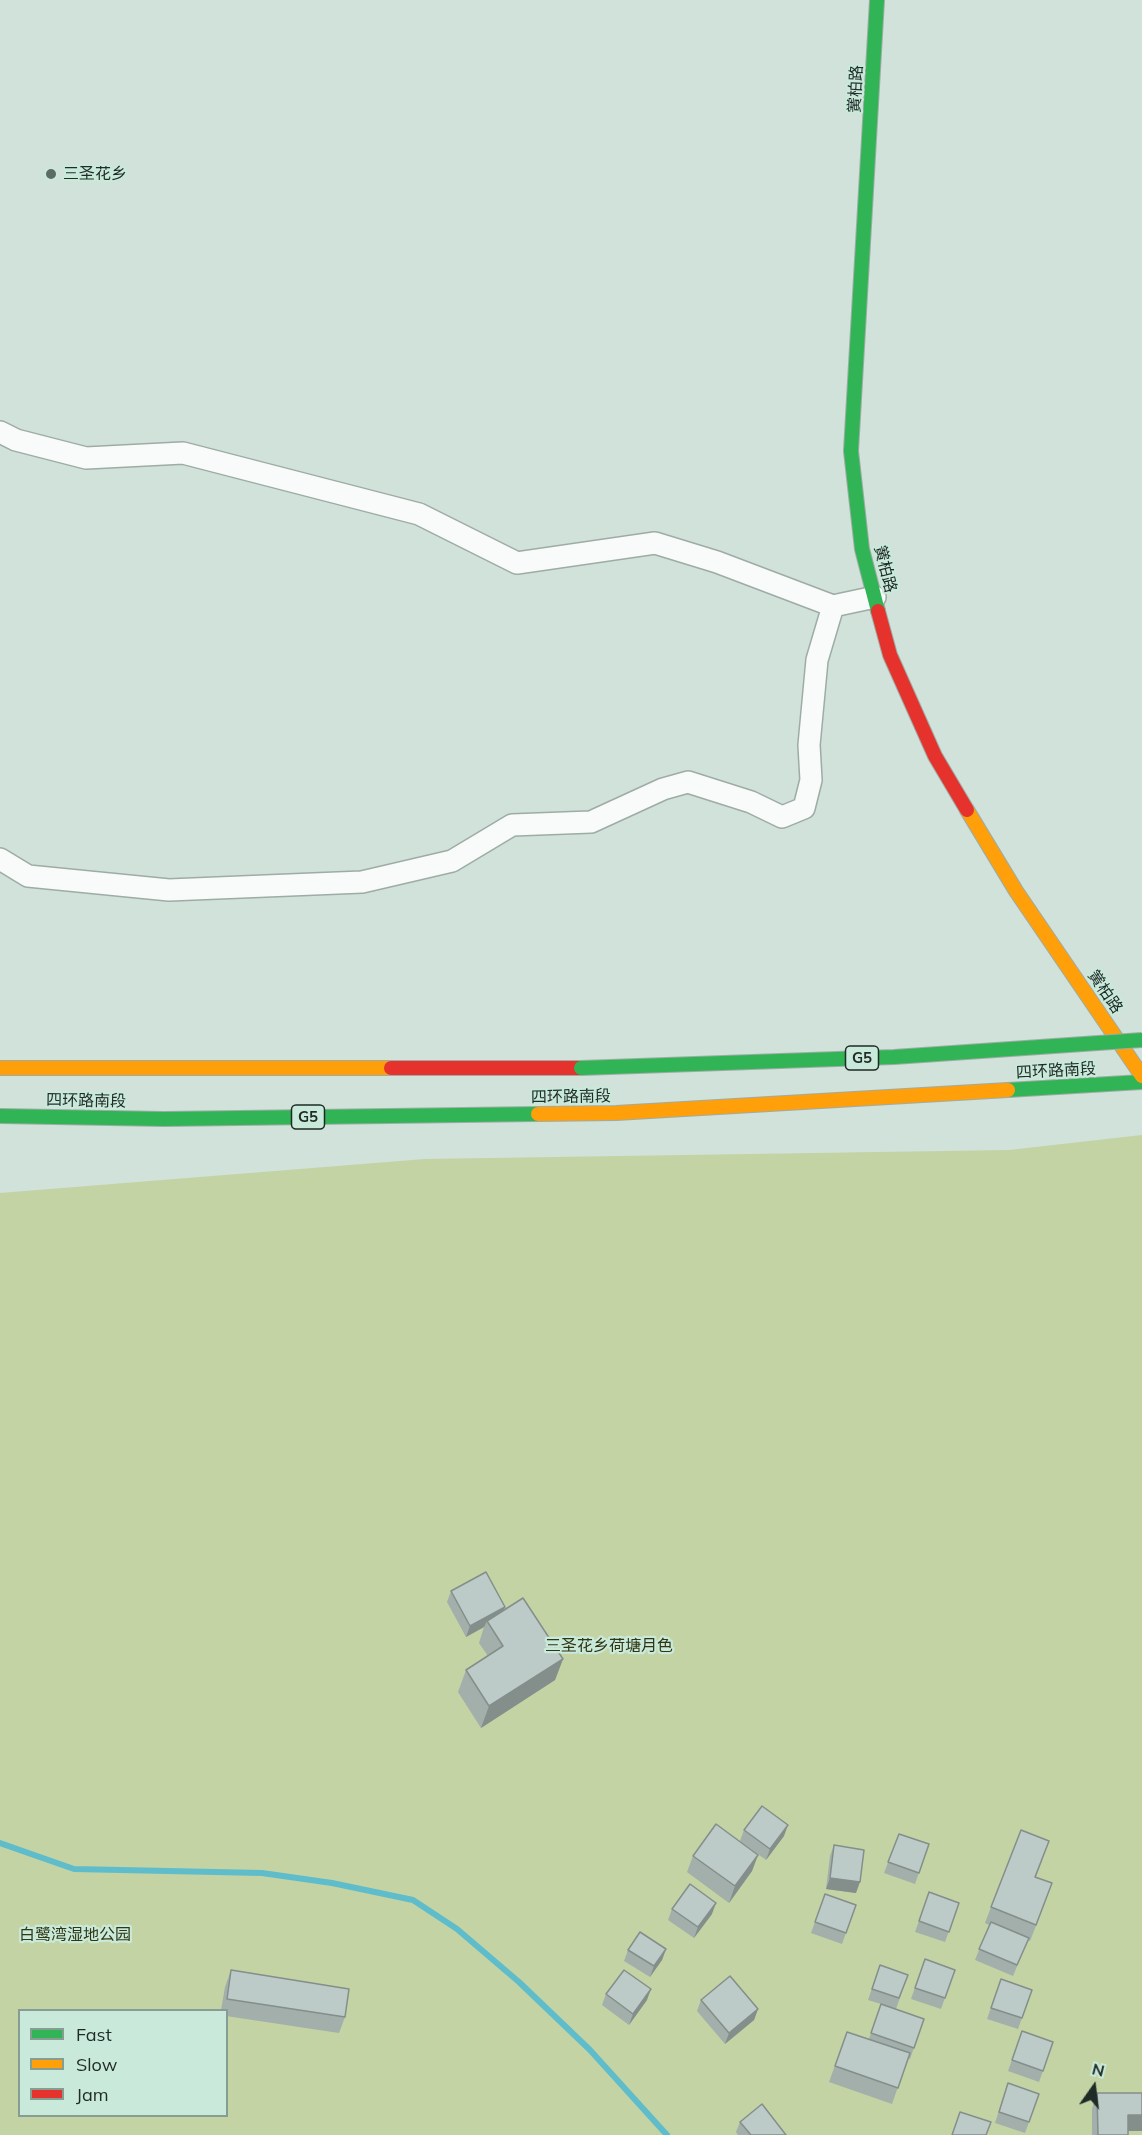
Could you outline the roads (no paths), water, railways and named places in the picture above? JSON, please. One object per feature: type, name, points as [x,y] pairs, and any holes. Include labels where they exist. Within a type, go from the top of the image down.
[{"type":"main road","name":"黉柏路","points":[[877,0],[851,451],[862,549],[890,655],[935,756],[1016,891],[1142,1076]]},
{"type":"main road","name":"四环路南段","points":[[0,1068],[581,1068],[894,1057],[1142,1040]]},
{"type":"main road","points":[[0,1056],[160,1068]]},
{"type":"main road","name":"四环路南段","points":[[0,1116],[164,1119],[616,1113],[1142,1082]]},
{"type":"main road","points":[[35,1130],[279,1118]]},
{"type":"street","points":[[0,432],[16,440],[86,458],[183,453],[419,514],[517,563],[655,543],[717,562],[833,606],[875,597]]},
{"type":"street","points":[[0,859],[28,876],[170,890],[362,882],[452,861],[512,825],[591,822],[663,789],[688,782],[751,802],[782,817],[804,808],[811,780],[809,746],[817,660],[833,606]]},
{"type":"waterway","points":[[0,1843],[74,1869],[262,1873],[332,1883],[413,1900],[457,1929],[519,1982],[590,2050],[667,2135]]},
{"type":"place","name":"三圣花乡","points":[[51,174]]},
{"type":"park label","name":"三圣花乡荷塘月色","points":[[609,1646]]},
{"type":"park label","name":"白鹭湾湿地公园","points":[[75,1935]]}]
